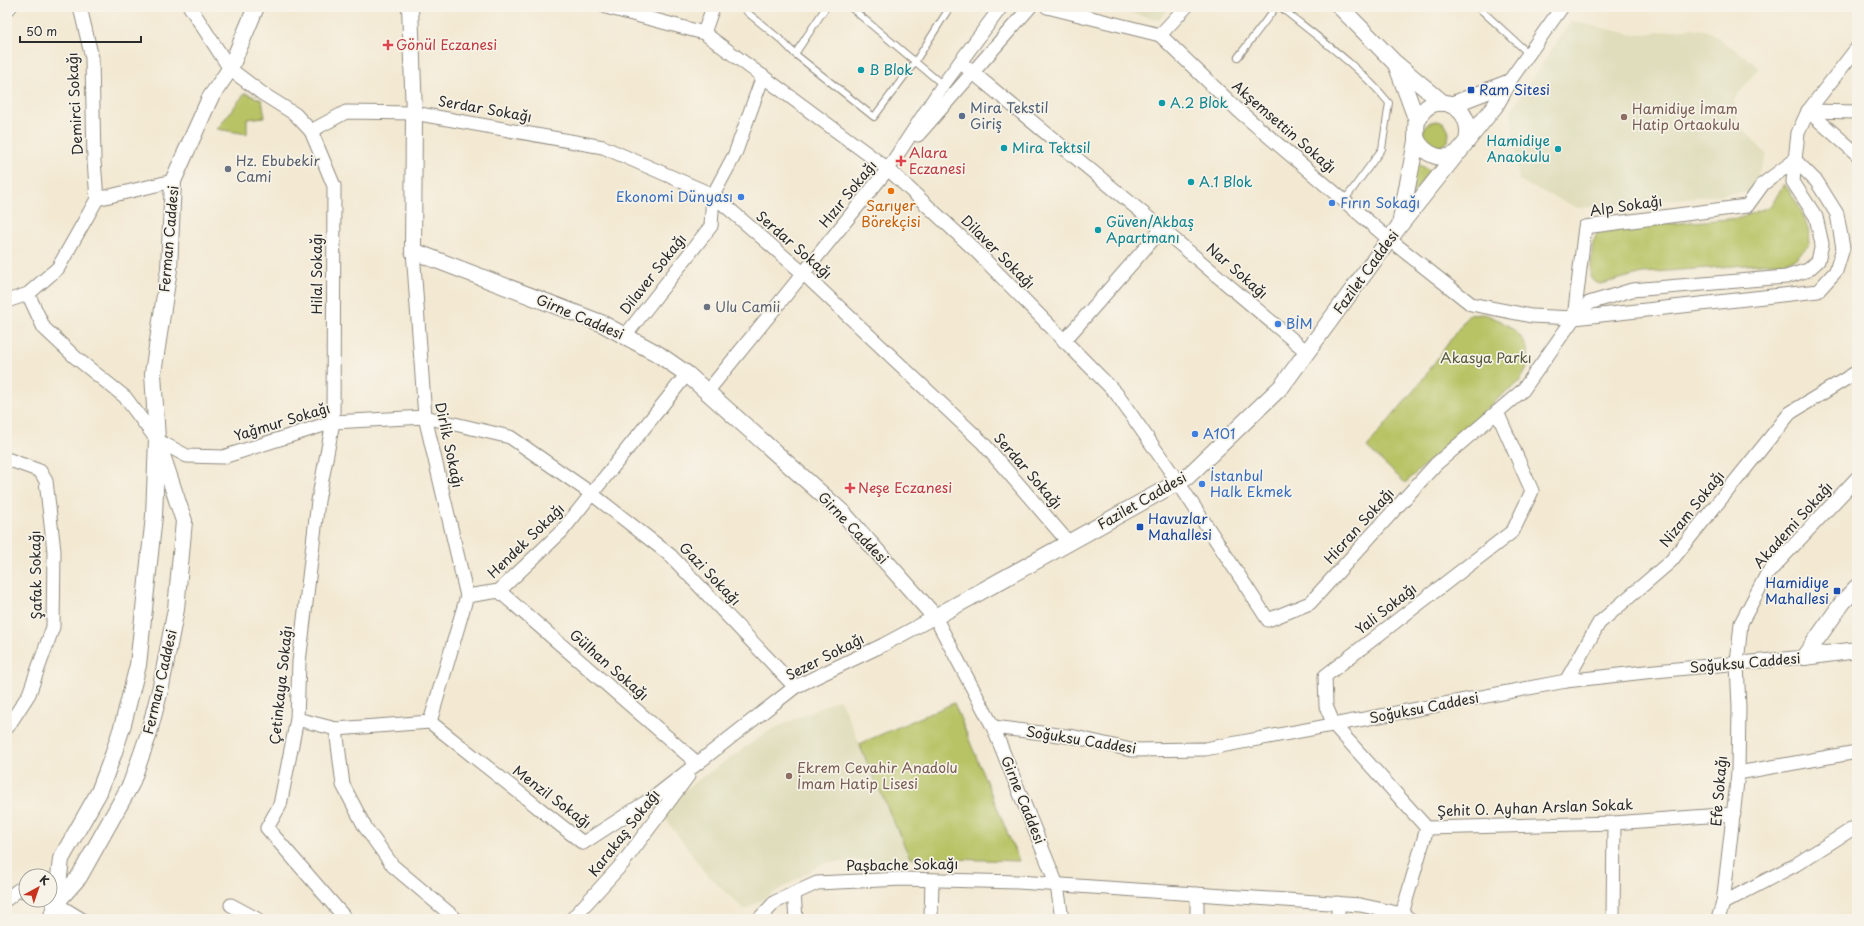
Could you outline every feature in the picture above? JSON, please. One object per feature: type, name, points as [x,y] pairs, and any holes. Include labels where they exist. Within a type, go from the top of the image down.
[{"type":"street","name":"Demirci Sokağı","points":[[80,7],[92,58],[94,161],[97,200]]},
{"type":"street","points":[[190,7],[230,69],[263,94],[295,114],[311,131]]},
{"type":"street","name":"Ferman Caddesi","points":[[58,875],[61,859],[99,792],[114,755],[138,665],[154,516],[157,440],[153,373],[169,269],[173,181],[210,98],[230,69],[255,7]]},
{"type":"street","points":[[410,7],[414,112],[413,251]]},
{"type":"street","name":"Dilaver Sokağı","points":[[606,7],[704,33],[888,169],[976,251],[1116,393],[1178,482]]},
{"type":"street","points":[[704,33],[713,7]]},
{"type":"street","name":"Hızır Sokağı","points":[[707,392],[888,169],[943,85],[1002,7]]},
{"type":"street","points":[[888,169],[1030,7]]},
{"type":"street","name":"Akşemsettin Sokağı","points":[[1047,7],[1160,35],[1239,111],[1390,240]]},
{"type":"street","points":[[1160,35],[1186,7]]},
{"type":"street","points":[[1340,7],[1395,63],[1447,104],[1459,109],[1465,115],[1469,123],[1470,132],[1465,145],[1449,157],[1433,156],[1420,146],[1416,138]]},
{"type":"street","points":[[1400,225],[1416,138],[1417,121],[1420,114],[1434,104],[1447,104],[1508,83],[1562,7]]},
{"type":"street","points":[[1390,240],[1471,304],[1531,316],[1574,318],[1818,291],[1836,271],[1843,248],[1837,214],[1817,182],[1795,160],[1798,132],[1808,111],[1857,48]]},
{"type":"street","name":"Nar Sokağı","points":[[960,62],[1162,228],[1307,352]]},
{"type":"street","points":[[1395,63],[1417,121]]},
{"type":"street","name":"Dilaver Sokağı","points":[[625,336],[711,226],[713,195],[735,154],[763,76]]},
{"type":"street","name":"Fazilet Caddesi","points":[[935,617],[1187,478],[1282,386],[1400,225],[1495,106],[1508,83]]},
{"type":"street","points":[[1808,111],[1857,112]]},
{"type":"street","points":[[1808,111],[1857,154]]},
{"type":"street","name":"Serdar Sokağı","points":[[311,131],[346,112],[414,112],[603,146],[713,195],[804,274],[983,443],[1069,543]]},
{"type":"street","name":"Hilal Sokağı","points":[[311,131],[334,186],[333,422]]},
{"type":"street","name":"Alp Sokağı","points":[[1574,318],[1585,228],[1747,206],[1763,184],[1795,160]]},
{"type":"street","name":"Hicran Sokağı","points":[[1178,482],[1268,620],[1310,603],[1436,464],[1523,390],[1574,318],[1589,303],[1632,290],[1786,277],[1808,270],[1818,261],[1822,244],[1816,217],[1793,182],[1795,160]]},
{"type":"street","points":[[7,301],[28,294],[58,268],[97,200],[173,181]]},
{"type":"street","points":[[1064,341],[1162,228]]},
{"type":"street","name":"Girne Caddesi","points":[[413,251],[601,323],[658,354],[687,374],[843,513],[935,617],[993,727],[1057,885],[1062,919]]},
{"type":"street","name":"Dirlik Sokağı","points":[[413,251],[425,416],[466,596]]},
{"type":"street","points":[[28,294],[44,328],[75,356],[125,397],[157,440]]},
{"type":"street","name":"Nizam Sokağı","points":[[1566,681],[1599,623],[1671,561],[1790,413],[1857,372]]},
{"type":"street","name":"Hendek Sokağı","points":[[466,596],[499,592],[562,531],[687,374]]},
{"type":"street","name":"Yali Sokağı","points":[[1427,828],[1334,725],[1326,706],[1325,676],[1513,531],[1532,490],[1497,412]]},
{"type":"street","name":"Yağmur Sokağı","points":[[157,440],[187,456],[223,457],[333,422],[425,416],[510,437],[592,494]]},
{"type":"street","name":"Çetinkaya Sokağı","points":[[333,422],[318,501],[301,647],[297,719],[280,805],[267,828],[346,919]]},
{"type":"street","name":"Ferman Caddesi","points":[[58,897],[79,877],[131,784],[148,736],[161,686],[176,609],[184,521],[157,440]]},
{"type":"street","name":"Şafak Sokağı","points":[[7,459],[40,471],[46,481],[54,551],[53,627],[29,694],[7,728]]},
{"type":"street","name":"Akademi Sokağı","points":[[1737,664],[1740,623],[1767,574],[1857,478]]},
{"type":"street","name":"Gazi Sokağı","points":[[592,494],[670,555],[795,687]]},
{"type":"street","points":[[1804,658],[1843,602],[1857,587]]},
{"type":"street","name":"Gülhan Sokağı","points":[[499,592],[697,763]]},
{"type":"street","points":[[297,719],[336,729],[430,722],[466,596]]},
{"type":"street","name":"Sezer Sokağı","points":[[697,763],[795,687],[883,645],[935,617]]},
{"type":"street","name":"Soğuksu Caddesi","points":[[993,727],[1076,736],[1131,750],[1198,749],[1566,681],[1646,672],[1804,658],[1857,650]]},
{"type":"street","name":"Efe Sokağı","points":[[1718,919],[1723,903],[1738,773],[1739,707],[1737,664]]},
{"type":"street","name":"Menzil Sokağı","points":[[430,722],[583,843],[657,795],[697,763]]},
{"type":"street","points":[[336,729],[343,785],[365,827],[393,866],[456,919]]},
{"type":"street","points":[[1738,773],[1857,752]]},
{"type":"street","name":"Karakaş Sokağı","points":[[572,919],[623,863],[697,763]]},
{"type":"street","name":"Şehit O. Ayhan Arslan Sokak","points":[[1406,916],[1427,828],[1614,823],[1734,814]]},
{"type":"street","points":[[1613,919],[1614,823]]},
{"type":"street","points":[[1723,903],[1795,865],[1857,826]]},
{"type":"street","name":"Paşbache Sokağı","points":[[759,919],[775,902],[817,883],[902,878],[1057,885]]},
{"type":"street","points":[[931,919],[932,880]]},
{"type":"street","points":[[1057,885],[1360,905],[1406,916]]},
{"type":"street","points":[[7,899],[18,890]]},
{"type":"street","points":[[794,893],[796,919]]},
{"type":"street","points":[[1198,894],[1198,919]]},
{"type":"street","points":[[1338,904],[1338,919]]},
{"type":"street","points":[[58,905],[81,919]]},
{"type":"street","points":[[231,905],[257,919]]},
{"type":"street","name":"Ferman Caddesi","points":[[51,919],[52,908]]},
{"type":"lane","points":[[743,7],[795,54],[874,118],[915,62],[950,7]]},
{"type":"lane","points":[[795,54],[826,7]]},
{"type":"lane","points":[[850,7],[943,85]]},
{"type":"lane","points":[[1238,57],[1276,7]]},
{"type":"lane","points":[[1280,7],[1346,60],[1378,90],[1389,103],[1382,149],[1344,200]]},
{"type":"lane","points":[[1479,8],[1529,54]]},
{"type":"shaded area","points":[[1106,7],[1170,7],[1159,20]]},
{"type":"shaded area","name":"Hamidiye İmam Hatip Ortaokulu","points":[[1571,21],[1635,35],[1692,28],[1709,31],[1759,67],[1734,100],[1738,123],[1767,155],[1750,192],[1578,208],[1519,181],[1511,110]]},
{"type":"shaded area","name":"Ekrem Cevahir Anadolu İmam Hatip Lisesi","points":[[840,699],[910,858],[824,863],[745,910],[705,873],[658,808],[770,730]]},
{"type":"green space","points":[[245,93],[262,100],[265,117],[247,119],[247,134],[217,129]]},
{"type":"green space","points":[[1436,121],[1445,125],[1449,134],[1445,143],[1436,147],[1427,143],[1423,134],[1427,125]]},
{"type":"green space","points":[[1415,163],[1430,170],[1409,200]]},
{"type":"green space","points":[[1784,184],[1802,212],[1809,236],[1810,244],[1796,258],[1785,262],[1643,273],[1601,284],[1594,282],[1590,277],[1593,242],[1599,230],[1740,218],[1771,206]]},
{"type":"green space","name":"Akasya Parkı","points":[[1484,314],[1506,324],[1523,340],[1527,349],[1528,360],[1526,371],[1518,383],[1503,394],[1405,483],[1367,447],[1420,383],[1468,315]]},
{"type":"green space","points":[[954,703],[1019,861],[910,858],[859,744]]},
{"type":"place","name":"Gönül Eczanesi","points":[[388,45]]},
{"type":"place","name":"B Blok","points":[[861,70]]},
{"type":"place","name":"Ram Sitesi","points":[[1471,90]]},
{"type":"place","name":"A.2 Blok","points":[[1162,103]]},
{"type":"place","name":"Mira Tekstil Giriş","points":[[962,116]]},
{"type":"place","name":"Hamidiye İmam Hatip Ortaokulu","points":[[1624,117]]},
{"type":"place","name":"Mira Tektsil","points":[[1004,148]]},
{"type":"place","name":"Hamidiye Anaokulu","points":[[1558,149]]},
{"type":"place","name":"Alara Eczanesi","points":[[901,161]]},
{"type":"place","name":"Hz. Ebubekir Cami","points":[[228,169]]},
{"type":"place","name":"A.1 Blok","points":[[1191,182]]},
{"type":"place","name":"Sarıyer Börekçisi","points":[[891,191]]},
{"type":"place","name":"Ekonomi Dünyası","points":[[741,197]]},
{"type":"place","name":"Fırın Sokağı","points":[[1332,203]]},
{"type":"place","name":"Güven/Akbaş Apartmanı","points":[[1098,230]]},
{"type":"place","name":"Ulu Camii","points":[[707,307]]},
{"type":"place","name":"BİM","points":[[1278,324]]},
{"type":"place","name":"A101","points":[[1195,434]]},
{"type":"place","name":"İstanbul Halk Ekmek","points":[[1202,484]]},
{"type":"place","name":"Neşe Eczanesi","points":[[850,488]]},
{"type":"place","name":"Havuzlar Mahallesi","points":[[1140,527]]},
{"type":"place","name":"Hamidiye Mahallesi","points":[[1837,591]]},
{"type":"place","name":"Ekrem Cevahir Anadolu İmam Hatip Lisesi","points":[[789,776]]}]
